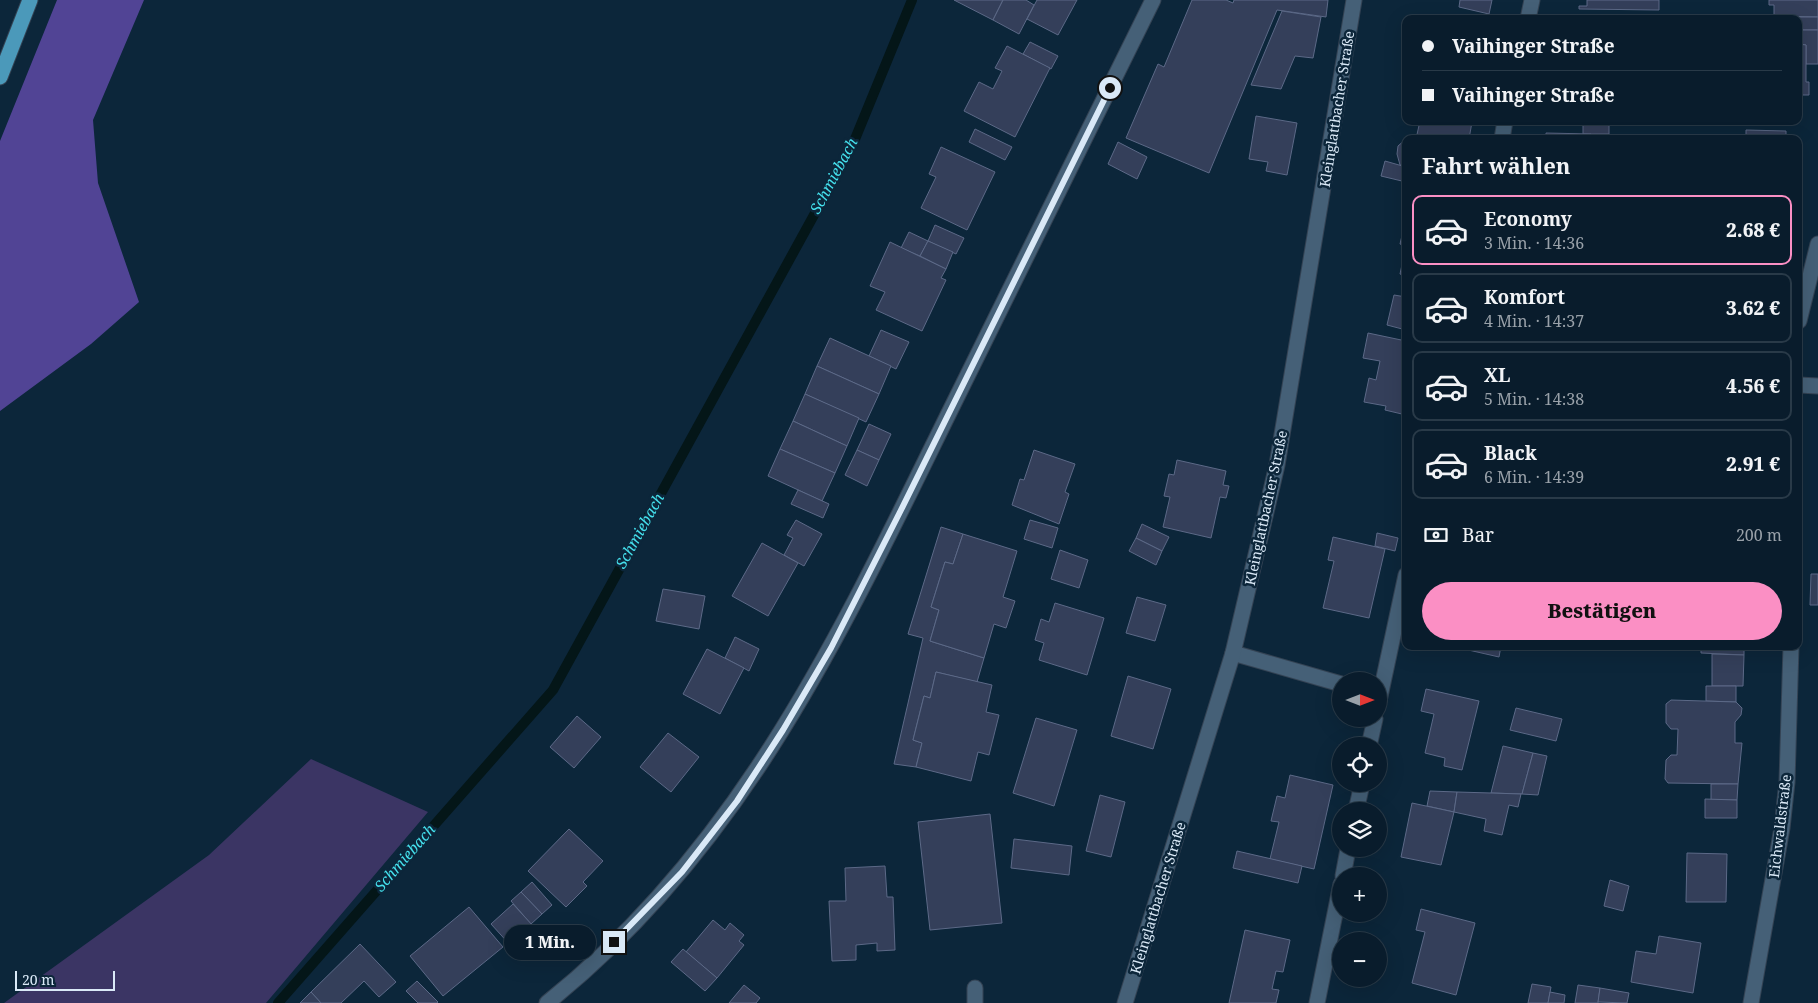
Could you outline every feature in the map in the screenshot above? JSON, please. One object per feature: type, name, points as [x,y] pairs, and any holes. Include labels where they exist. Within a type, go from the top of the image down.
[{"type":"main road","points":[[0,76],[30,0]]},
{"type":"street","points":[[547,1003],[577,979],[682,872],[737,801],[783,730],[831,648],[901,510],[1153,0]]},
{"type":"street","name":"Kleinglattbacher Straße","points":[[1125,1003],[1233,653],[1277,465],[1354,0]]},
{"type":"street","points":[[1529,15],[1532,0]]},
{"type":"street","points":[[1802,309],[1818,244]]},
{"type":"street","points":[[1802,385],[1818,386]]},
{"type":"street","points":[[1385,672],[1402,593]]},
{"type":"street","name":"Eichwaldstraße","points":[[1751,1003],[1782,828],[1787,782],[1792,650]]},
{"type":"street","points":[[1233,653],[1332,681]]},
{"type":"street","points":[[1317,1003],[1333,922]]},
{"type":"shaded area","points":[[57,0],[144,0],[93,120],[98,183],[139,302],[91,344],[0,411],[0,141]]},
{"type":"shaded area","points":[[311,759],[428,812],[266,1003],[4,1003],[209,855]]},
{"type":"building","points":[[954,0],[1003,0],[993,20]]},
{"type":"building","points":[[1003,0],[1026,0],[1034,5],[1019,34],[993,20]]},
{"type":"building","points":[[1037,0],[1077,0],[1058,35],[1027,19]]},
{"type":"building","points":[[1192,0],[1226,0],[1233,3],[1234,0],[1328,0],[1326,17],[1277,10],[1209,173],[1126,138],[1158,64],[1164,67]]},
{"type":"building","points":[[1460,0],[1492,0],[1489,14],[1459,7]]},
{"type":"building","points":[[1587,0],[1659,0],[1659,10],[1579,9],[1579,6],[1587,6]]},
{"type":"building","points":[[1769,0],[1818,0],[1818,17],[1774,15],[1774,5],[1769,5]]},
{"type":"building","points":[[1282,11],[1321,17],[1313,58],[1295,56],[1281,89],[1251,85]]},
{"type":"building","points":[[1802,17],[1818,17],[1818,30],[1802,30]]},
{"type":"building","points":[[1802,30],[1818,30],[1818,64],[1806,64],[1806,45],[1802,44]]},
{"type":"building","points":[[1030,42],[1058,56],[1051,69],[1023,54]]},
{"type":"building","points":[[1802,44],[1806,45],[1806,82],[1809,82],[1809,95],[1802,95]]},
{"type":"building","points":[[1007,46],[1050,68],[1015,137],[964,111],[979,82],[993,89],[1002,71],[995,68]]},
{"type":"building","points":[[1256,116],[1297,123],[1287,175],[1266,171],[1268,162],[1249,159]]},
{"type":"building","points":[[1419,125],[1471,125],[1470,135],[1417,135]]},
{"type":"building","points":[[1583,125],[1609,125],[1609,134],[1583,134]]},
{"type":"building","points":[[975,129],[1012,147],[1005,160],[969,142]]},
{"type":"building","points":[[1746,130],[1786,131],[1786,135],[1746,135]]},
{"type":"building","points":[[1546,133],[1591,134],[1591,135],[1546,135]]},
{"type":"building","points":[[1118,142],[1147,157],[1137,179],[1108,164]]},
{"type":"building","points":[[1402,142],[1402,166],[1400,165],[1397,154],[1398,146]]},
{"type":"building","points":[[941,147],[995,172],[967,230],[921,208],[936,177],[929,174]]},
{"type":"building","points":[[1385,161],[1402,166],[1402,181],[1381,176]]},
{"type":"building","points":[[935,225],[964,238],[956,254],[928,241]]},
{"type":"building","points":[[909,232],[928,241],[920,256],[901,248]]},
{"type":"building","points":[[928,241],[953,252],[946,269],[920,256]]},
{"type":"building","points":[[890,242],[946,269],[941,278],[946,280],[922,331],[876,310],[885,292],[870,286]]},
{"type":"building","points":[[1394,295],[1402,296],[1402,329],[1387,325]]},
{"type":"building","points":[[881,330],[909,342],[896,369],[869,356]]},
{"type":"building","points":[[1368,333],[1402,340],[1402,414],[1385,410],[1386,406],[1364,402],[1369,378],[1376,380],[1380,361],[1363,358]]},
{"type":"building","points":[[830,338],[891,366],[879,394],[817,366]]},
{"type":"building","points":[[817,366],[879,394],[866,422],[805,394]]},
{"type":"building","points":[[805,394],[859,418],[847,446],[793,421]]},
{"type":"building","points":[[793,421],[847,446],[835,473],[780,449]]},
{"type":"building","points":[[869,424],[891,434],[879,460],[857,450]]},
{"type":"building","points":[[780,449],[835,473],[822,501],[768,476]]},
{"type":"building","points":[[857,450],[879,460],[867,486],[845,475]]},
{"type":"building","points":[[1034,450],[1075,464],[1065,492],[1069,494],[1059,524],[1012,505],[1020,479],[1024,480]]},
{"type":"building","points":[[1177,460],[1226,471],[1223,485],[1229,486],[1226,498],[1220,497],[1211,538],[1163,527],[1170,497],[1164,496],[1169,474],[1174,475]]},
{"type":"building","points":[[798,490],[829,504],[823,518],[791,504]]},
{"type":"building","points":[[796,520],[822,534],[804,566],[784,555],[793,538],[787,535]]},
{"type":"building","points":[[1030,520],[1058,528],[1052,548],[1024,539]]},
{"type":"building","points":[[1142,524],[1169,537],[1162,551],[1136,538]]},
{"type":"building","points":[[941,527],[963,534],[953,564],[945,562],[931,607],[939,610],[930,641],[984,658],[977,682],[936,672],[930,698],[924,696],[913,740],[922,743],[916,767],[894,764],[923,638],[908,634]]},
{"type":"building","points":[[1377,533],[1398,538],[1395,551],[1375,546]]},
{"type":"building","points":[[963,534],[1017,551],[1003,597],[1015,601],[1006,628],[994,624],[984,658],[930,641],[939,610],[931,607],[945,562],[953,564]]},
{"type":"building","points":[[1333,537],[1385,549],[1369,618],[1323,608],[1334,561],[1328,560]]},
{"type":"building","points":[[1136,538],[1162,551],[1156,565],[1129,551]]},
{"type":"building","points":[[762,543],[798,563],[768,616],[732,596]]},
{"type":"building","points":[[1060,550],[1088,560],[1079,588],[1051,579]]},
{"type":"building","points":[[1811,574],[1818,574],[1818,605],[1810,605]]},
{"type":"building","points":[[663,589],[705,596],[699,629],[656,621]]},
{"type":"building","points":[[1137,597],[1166,605],[1155,641],[1126,633]]},
{"type":"building","points":[[1055,603],[1104,618],[1087,675],[1039,660],[1044,643],[1035,640],[1041,619],[1049,622]]},
{"type":"building","points":[[735,637],[759,649],[749,671],[725,658]]},
{"type":"building","points":[[707,649],[744,668],[720,714],[683,694]]},
{"type":"building","points":[[1468,650],[1500,650],[1499,657]]},
{"type":"building","points":[[1701,650],[1744,650],[1744,655],[1701,653]]},
{"type":"building","points":[[1712,654],[1744,655],[1743,686],[1712,686]]},
{"type":"building","points":[[936,672],[992,685],[986,712],[999,715],[989,755],[978,752],[971,781],[916,767],[922,743],[913,740],[924,696],[930,698]]},
{"type":"building","points":[[1128,676],[1171,689],[1153,749],[1111,736]]},
{"type":"building","points":[[1706,686],[1736,686],[1736,702],[1706,701]]},
{"type":"building","points":[[1426,689],[1479,701],[1462,770],[1444,766],[1445,758],[1425,753],[1434,714],[1421,711]]},
{"type":"building","points":[[1671,700],[1736,702],[1742,708],[1741,715],[1735,722],[1735,743],[1742,743],[1738,784],[1668,783],[1665,779],[1666,760],[1671,755],[1677,755],[1678,729],[1671,729],[1666,723],[1666,704]]},
{"type":"building","points":[[1516,708],[1562,719],[1556,741],[1510,730]]},
{"type":"building","points":[[577,716],[601,737],[574,768],[550,747]]},
{"type":"building","points":[[1036,718],[1077,730],[1054,806],[1013,793]]},
{"type":"building","points":[[668,733],[699,757],[671,792],[640,767]]},
{"type":"building","points":[[1503,746],[1533,753],[1522,794],[1491,793]]},
{"type":"building","points":[[1533,753],[1547,756],[1538,795],[1522,794]]},
{"type":"building","points":[[1290,775],[1332,785],[1314,869],[1270,859],[1279,822],[1271,821],[1277,796],[1285,798]]},
{"type":"building","points":[[1711,784],[1738,784],[1737,800],[1711,800]]},
{"type":"building","points":[[1430,791],[1457,792],[1454,812],[1427,806]]},
{"type":"building","points":[[1457,792],[1521,794],[1518,807],[1509,805],[1502,835],[1484,831],[1486,819],[1454,812]]},
{"type":"building","points":[[1100,795],[1125,802],[1111,857],[1086,851]]},
{"type":"building","points":[[1705,799],[1737,800],[1737,818],[1705,818]]},
{"type":"building","points":[[1412,803],[1454,812],[1441,865],[1401,857]]},
{"type":"building","points":[[990,814],[1002,923],[930,930],[918,822]]},
{"type":"building","points":[[569,829],[603,861],[583,882],[587,886],[566,907],[528,871]]},
{"type":"building","points":[[1014,839],[1072,846],[1069,875],[1011,868]]},
{"type":"building","points":[[1237,851],[1302,866],[1298,883],[1233,868]]},
{"type":"building","points":[[1687,853],[1727,854],[1726,902],[1686,902]]},
{"type":"building","points":[[885,866],[887,897],[893,897],[895,950],[877,951],[877,943],[856,945],[856,960],[832,961],[829,901],[846,901],[845,868]]},
{"type":"building","points":[[1610,880],[1629,886],[1623,911],[1604,906]]},
{"type":"building","points":[[532,882],[552,905],[542,914],[521,892]]},
{"type":"building","points":[[521,892],[542,914],[531,924],[511,901]]},
{"type":"building","points":[[513,904],[533,926],[511,946],[491,924]]},
{"type":"building","points":[[469,907],[503,947],[443,996],[410,956]]},
{"type":"building","points":[[1421,909],[1475,923],[1456,995],[1412,983],[1425,932],[1416,930]]},
{"type":"building","points":[[713,920],[725,930],[730,923],[744,935],[739,941],[744,945],[717,978],[686,952]]},
{"type":"building","points":[[1245,930],[1290,940],[1283,972],[1276,971],[1272,989],[1279,990],[1276,1003],[1229,1003]]},
{"type":"building","points":[[1659,936],[1701,943],[1693,993],[1631,982],[1636,951],[1656,954]]},
{"type":"building","points":[[360,944],[396,982],[379,997],[364,981],[341,1003],[321,1003],[311,992]]},
{"type":"building","points":[[683,949],[717,978],[705,991],[671,962]]},
{"type":"building","points":[[417,981],[437,1003],[418,1003],[406,991]]},
{"type":"building","points":[[1532,984],[1551,987],[1548,1003],[1528,1003]]},
{"type":"building","points":[[744,985],[760,998],[756,1003],[729,1003]]},
{"type":"building","points":[[1578,985],[1600,988],[1598,1003],[1575,1003]]},
{"type":"building","points":[[1600,988],[1629,993],[1627,1003],[1598,1002]]},
{"type":"building","points":[[311,992],[321,1003],[300,1003]]},
{"type":"building","points":[[1550,992],[1565,995],[1564,1003],[1548,1003]]},
{"type":"waterway","name":"Schmiebach","points":[[278,1003],[553,690],[853,144],[912,0]]},
{"type":"route","points":[[614,942],[682,872],[737,801],[783,730],[831,648],[1110,88]]}]
